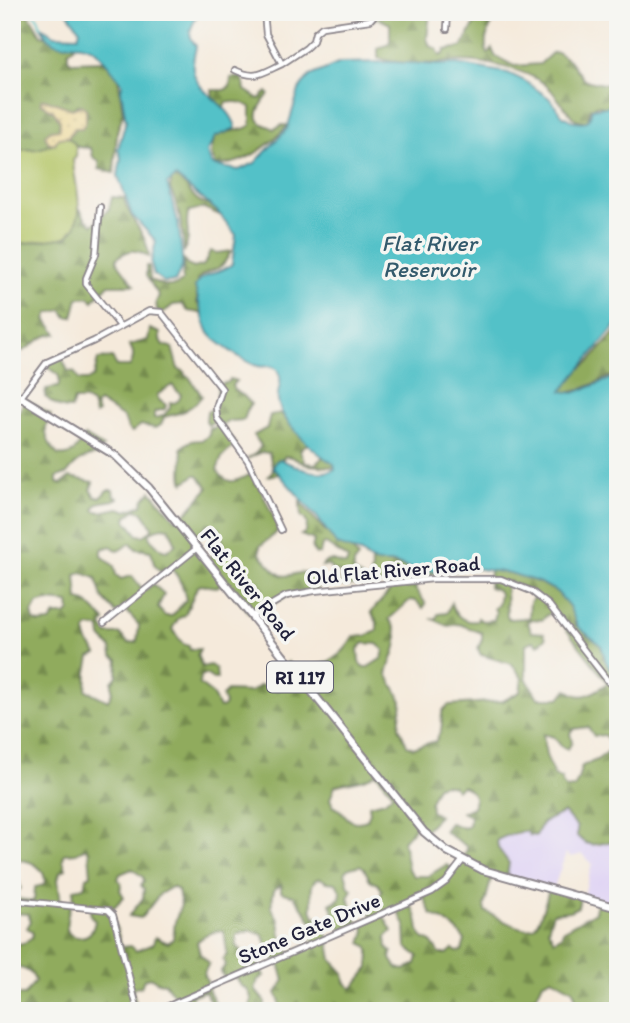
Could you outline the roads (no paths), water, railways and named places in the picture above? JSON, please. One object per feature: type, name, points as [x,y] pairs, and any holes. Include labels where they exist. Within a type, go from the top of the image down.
[{"type":"main road","name":"Flat River Road","points":[[12,392],[116,456],[149,488],[420,828],[447,851],[495,873],[618,908]]},
{"type":"street","points":[[264,12],[266,34],[282,64]]},
{"type":"street","points":[[235,70],[246,76],[257,76],[306,48],[322,27],[370,20],[377,12]]},
{"type":"street","points":[[447,29],[448,12]]},
{"type":"street","points":[[100,207],[96,254],[86,284],[120,326]]},
{"type":"street","points":[[21,397],[47,362],[149,311],[161,312],[222,390],[216,407],[217,418],[247,461],[281,530]]},
{"type":"street","points":[[104,623],[197,548]]},
{"type":"street","name":"Old Flat River Road","points":[[252,616],[286,596],[314,590],[433,579],[501,579],[531,591],[549,605],[618,694]]},
{"type":"street","name":"Stone Gate Drive","points":[[157,1011],[438,890],[451,878],[463,860]]},
{"type":"street","points":[[12,900],[108,910],[113,915],[138,1011]]},
{"type":"water","name":"Flat River Reservoir","points":[[67,12],[198,12],[190,33],[196,46],[193,66],[195,78],[227,111],[236,128],[215,137],[207,152],[215,166],[239,170],[255,163],[287,129],[299,90],[306,80],[340,63],[457,64],[508,73],[549,98],[563,116],[573,121],[584,122],[589,120],[592,109],[611,106],[618,114],[618,323],[562,391],[574,393],[618,376],[618,688],[601,645],[578,627],[569,606],[557,592],[541,583],[510,573],[472,568],[442,572],[370,560],[361,553],[337,545],[317,517],[273,467],[280,459],[314,472],[335,469],[334,464],[309,445],[285,418],[278,401],[280,378],[277,370],[247,361],[209,333],[195,287],[202,278],[232,264],[236,235],[217,211],[176,177],[167,184],[178,222],[182,267],[175,282],[164,282],[154,275],[151,263],[156,241],[132,215],[118,176],[121,158],[118,149],[126,121],[122,83],[93,49],[77,44],[58,44],[47,36],[41,27],[55,35],[78,36],[80,30]]},
{"type":"waterway","points":[[32,12],[41,27]]}]
